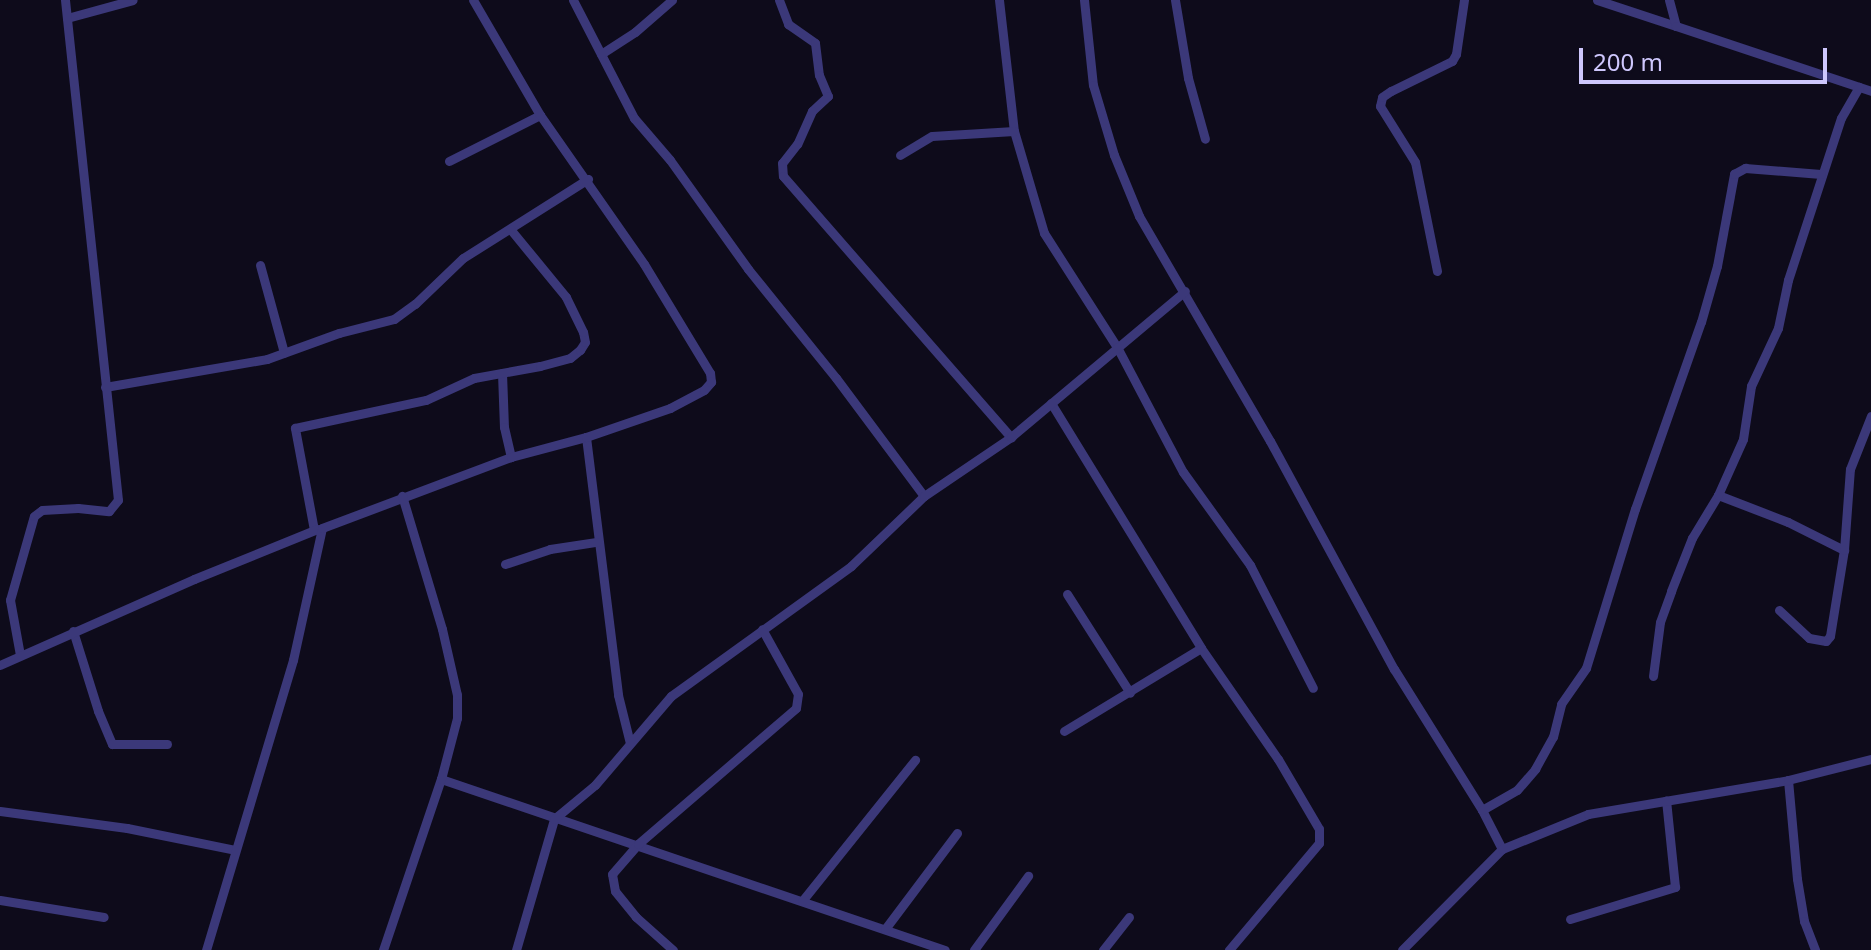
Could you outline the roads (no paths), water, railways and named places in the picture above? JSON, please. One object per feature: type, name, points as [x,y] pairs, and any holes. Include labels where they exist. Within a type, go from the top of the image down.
[{"type":"street","points":[[20,655],[5,599],[34,516],[42,510],[78,508],[109,511],[118,504],[65,0]]},
{"type":"street","points":[[67,18],[133,0]]},
{"type":"street","points":[[0,665],[73,631],[402,496],[511,457],[586,437],[670,408],[704,390],[711,382],[710,373],[644,264],[588,179],[540,115],[473,0]]},
{"type":"street","points":[[573,0],[634,118],[670,160],[748,269],[836,378],[924,496]]},
{"type":"street","points":[[601,54],[635,32],[672,0]]},
{"type":"street","points":[[779,0],[788,24],[815,43],[819,75],[828,96],[812,111],[797,144],[782,163],[783,176],[1011,437]]},
{"type":"street","points":[[999,0],[1014,131],[1044,233],[1117,347],[1183,472],[1250,565],[1313,688]]},
{"type":"street","points":[[1084,0],[1093,85],[1114,155],[1139,216],[1185,291],[1362,605],[1394,669],[1482,810],[1502,849]]},
{"type":"street","points":[[1175,0],[1188,78],[1205,139]]},
{"type":"street","points":[[1437,271],[1415,162],[1380,106],[1382,97],[1391,91],[1452,61],[1456,54],[1464,0]]},
{"type":"street","points":[[1597,0],[1871,91]]},
{"type":"street","points":[[1669,0],[1676,26]]},
{"type":"street","points":[[1653,676],[1660,622],[1692,538],[1718,495],[1743,439],[1751,386],[1778,328],[1788,280],[1841,118],[1859,87]]},
{"type":"street","points":[[449,161],[540,115]]},
{"type":"street","points":[[900,155],[932,136],[1014,131]]},
{"type":"street","points":[[1482,810],[1517,790],[1535,769],[1553,737],[1561,704],[1586,668],[1635,509],[1701,322],[1717,266],[1734,174],[1745,168],[1821,174]]},
{"type":"street","points":[[105,387],[267,359],[394,319],[415,304],[463,258],[588,179]]},
{"type":"street","points":[[206,950],[293,660],[318,529],[295,428],[426,400],[474,378],[570,358],[585,342],[583,332],[560,287],[511,230]]},
{"type":"street","points":[[260,265],[284,353]]},
{"type":"street","points":[[516,950],[554,819],[595,785],[671,696],[851,566],[924,496],[1011,437],[1185,291]]},
{"type":"street","points":[[502,373],[504,427],[511,457]]},
{"type":"street","points":[[1051,403],[1201,648],[1278,759],[1320,835],[1315,848],[1229,950]]},
{"type":"street","points":[[1779,610],[1809,638],[1826,641],[1830,636],[1844,550],[1850,469],[1871,416]]},
{"type":"street","points":[[586,437],[596,542],[618,695],[630,743]]},
{"type":"street","points":[[1718,495],[1788,522],[1844,550]]},
{"type":"street","points":[[383,950],[441,779],[457,718],[457,695],[442,629],[402,496]]},
{"type":"street","points":[[505,564],[550,549],[596,542]]},
{"type":"street","points":[[1067,594],[1130,693]]},
{"type":"street","points":[[673,950],[636,917],[611,881],[612,874],[638,844],[796,708],[798,694],[762,629]]},
{"type":"street","points":[[73,631],[98,711],[112,744],[167,744]]},
{"type":"street","points":[[1064,731],[1201,648]]},
{"type":"street","points":[[1402,950],[1502,849],[1588,814],[1788,780],[1871,759]]},
{"type":"street","points":[[802,901],[915,760]]},
{"type":"street","points":[[441,779],[945,950]]},
{"type":"street","points":[[1788,780],[1797,879],[1804,921],[1815,950]]},
{"type":"street","points":[[1570,919],[1675,887],[1666,800]]},
{"type":"street","points":[[0,811],[127,828],[235,850]]},
{"type":"street","points":[[885,929],[957,833]]},
{"type":"street","points":[[974,950],[1028,876]]},
{"type":"street","points":[[0,900],[104,917]]},
{"type":"street","points":[[1103,950],[1129,917]]}]
